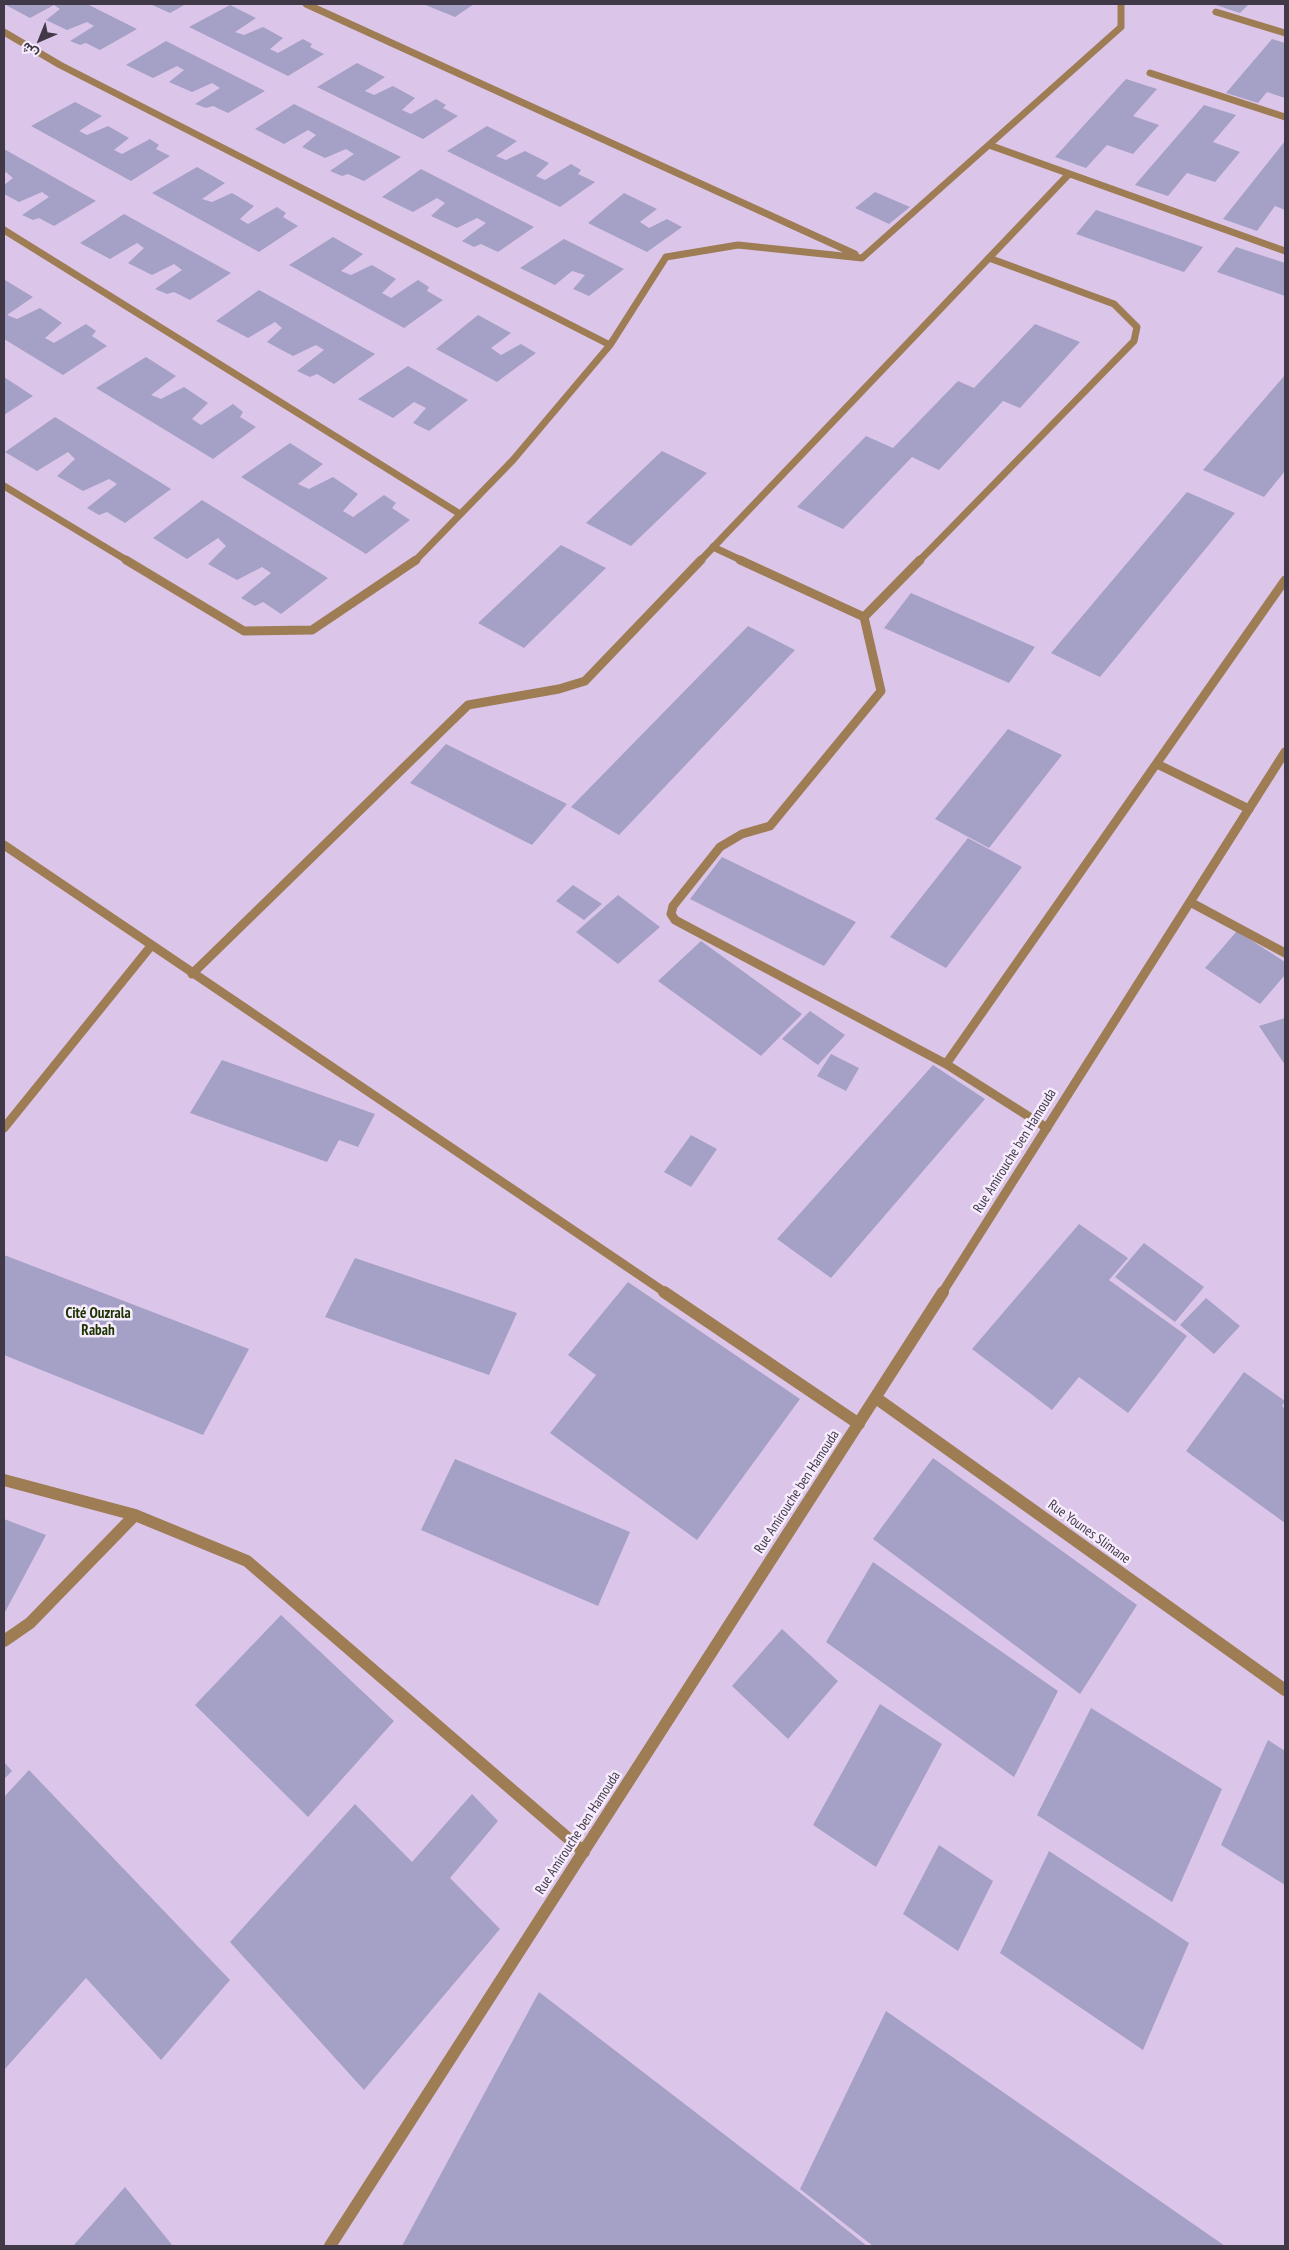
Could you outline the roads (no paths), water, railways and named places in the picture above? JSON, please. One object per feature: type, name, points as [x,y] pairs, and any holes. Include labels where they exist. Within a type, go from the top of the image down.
[{"type":"street","points":[[306,4],[862,258]]},
{"type":"street","points":[[4,486],[244,631],[312,630],[413,563],[513,460],[610,345],[666,257],[738,245],[862,258],[1121,27],[1121,4]]},
{"type":"street","points":[[1216,12],[1285,33]]},
{"type":"street","points":[[4,32],[60,65],[610,345]]},
{"type":"street","points":[[1150,73],[1285,117]]},
{"type":"street","points":[[989,145],[1285,251]]},
{"type":"street","points":[[192,974],[468,705],[559,689],[585,681],[1069,174]]},
{"type":"street","points":[[4,230],[460,514]]},
{"type":"street","points":[[864,617],[1134,341],[1137,326],[1114,304],[989,258]]},
{"type":"street","points":[[713,547],[864,617]]},
{"type":"street","points":[[946,1064],[1285,580]]},
{"type":"street","points":[[864,617],[881,692],[770,826],[742,834],[720,847],[673,906],[671,914],[675,920],[946,1064],[1048,1128]]},
{"type":"street","name":"Rue Amirouche ben Hamouda","points":[[330,2246],[876,1398],[1285,752]]},
{"type":"street","points":[[1157,764],[1249,809]]},
{"type":"street","points":[[4,845],[859,1424]]},
{"type":"street","points":[[1190,902],[1285,953]]},
{"type":"street","points":[[4,1128],[151,946]]},
{"type":"street","name":"Rue Younes Slimane","points":[[876,1398],[1285,1690]]},
{"type":"street","points":[[4,1480],[135,1515],[247,1560],[584,1852]]},
{"type":"street","points":[[4,1641],[30,1623],[135,1515]]},
{"type":"district","name":"Cité Ouzrala Rabah","points":[[98,1322]]}]
